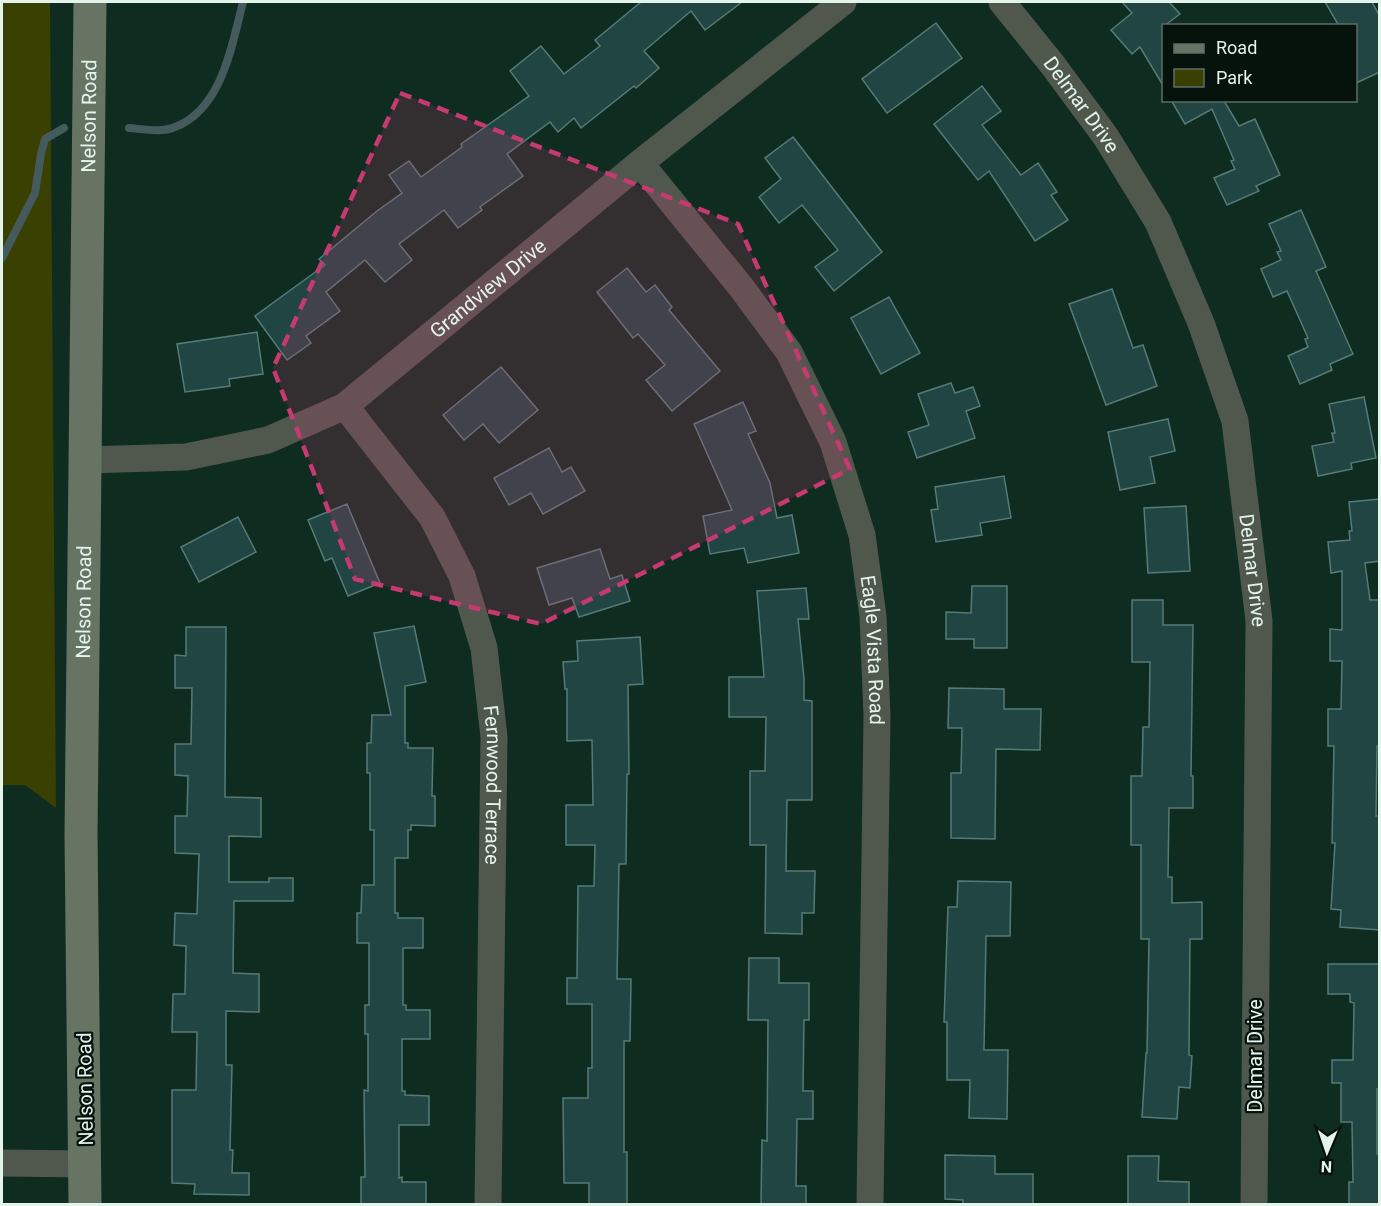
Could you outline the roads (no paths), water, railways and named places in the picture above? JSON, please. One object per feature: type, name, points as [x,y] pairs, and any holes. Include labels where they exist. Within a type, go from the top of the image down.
[{"type":"street","name":"Nelson Road","points":[[85,1204],[81,835],[90,2]]},
{"type":"street","name":"Grandview Drive","points":[[85,459],[186,457],[268,440],[345,406],[640,162],[843,2]]},
{"type":"street","name":"Delmar Drive","points":[[1002,2],[1106,137],[1158,222],[1201,323],[1235,421],[1259,621],[1254,1204]]},
{"type":"street","name":"Eagle Vista Road","points":[[640,162],[741,287],[789,352],[833,442],[862,535],[873,616],[877,716],[870,1204]]},
{"type":"street","name":"Fernwood Terrace","points":[[345,406],[432,517],[462,576],[484,648],[494,737],[488,1204]]},
{"type":"street","points":[[2,1163],[86,1164]]},
{"type":"waterway","points":[[129,128],[170,129],[191,118],[204,106],[214,91],[229,56],[243,2]]},
{"type":"waterway","points":[[2,258],[35,193],[45,139],[64,128]]}]
